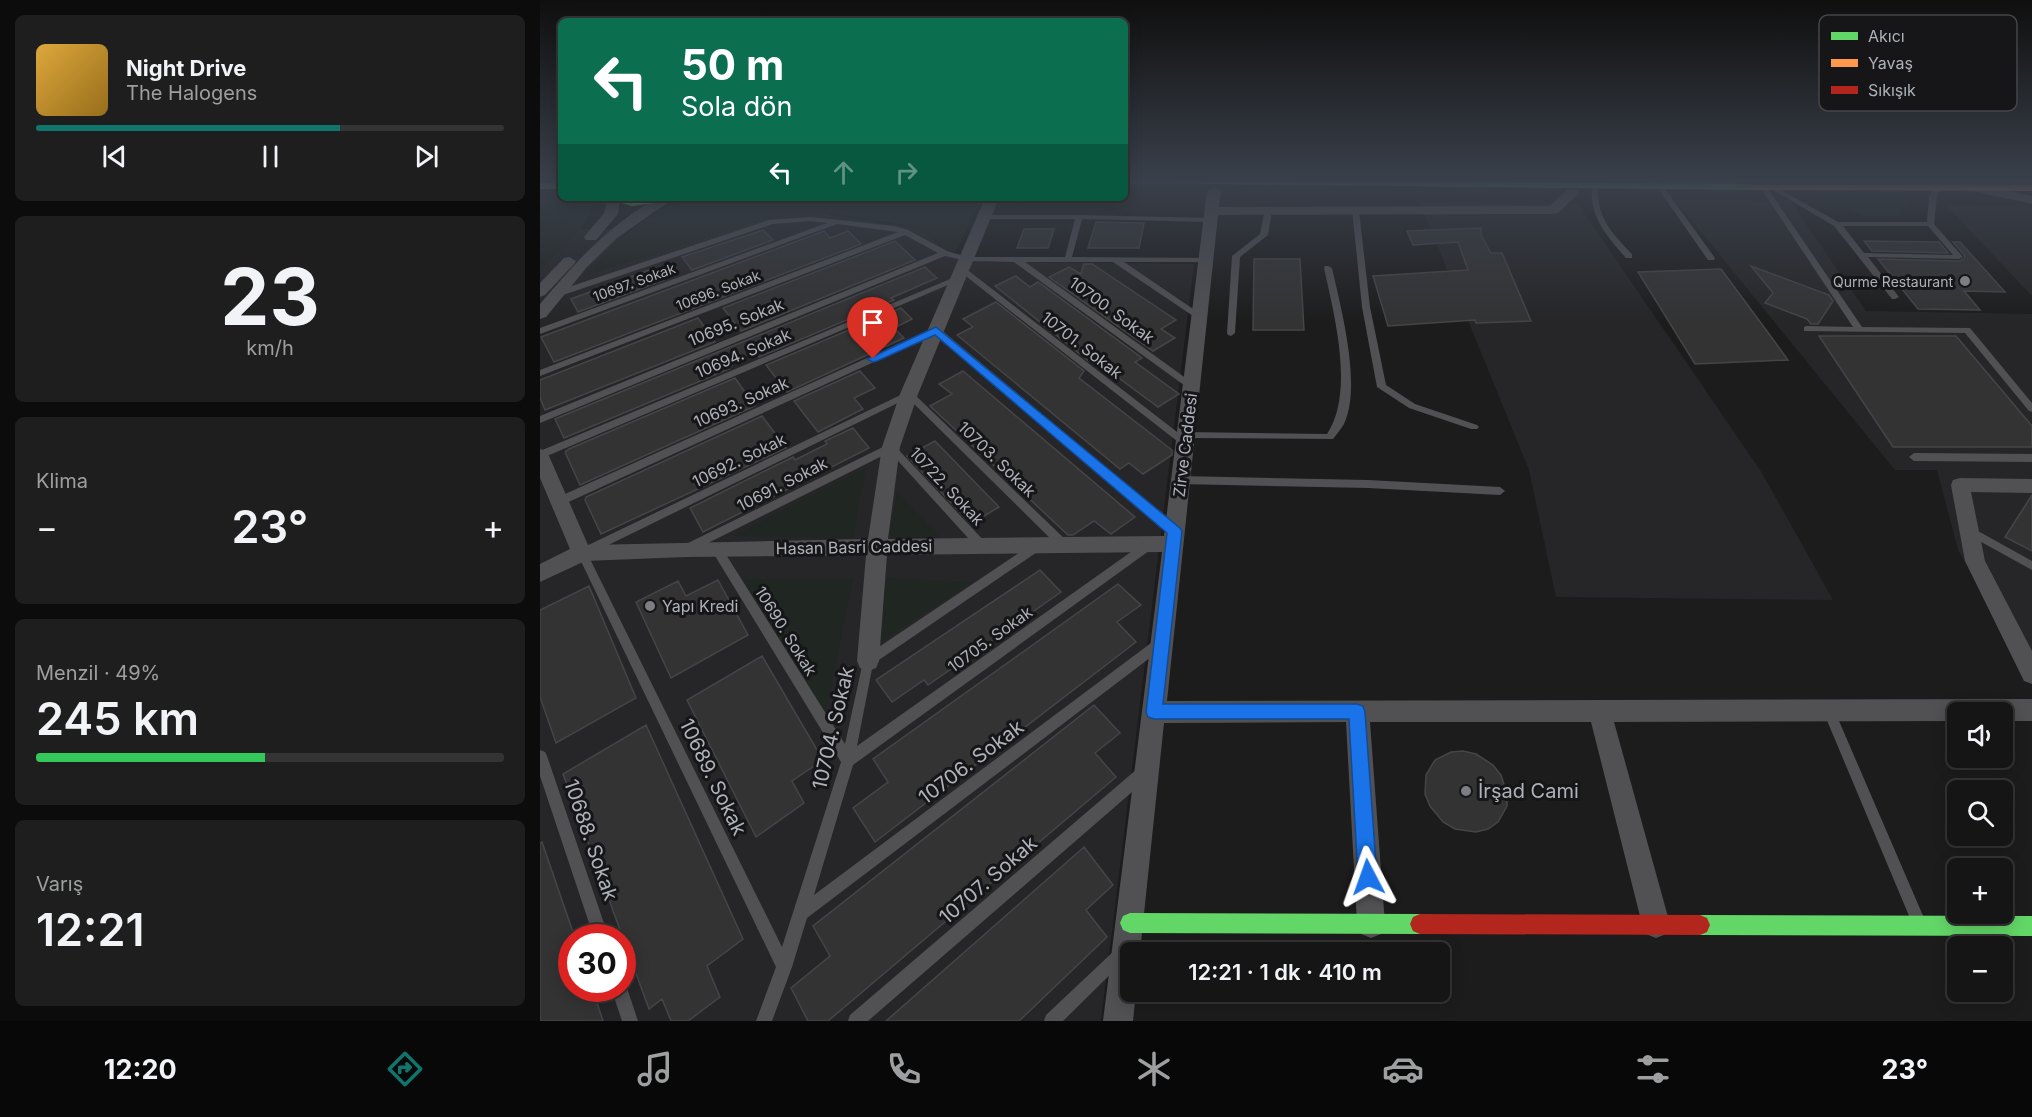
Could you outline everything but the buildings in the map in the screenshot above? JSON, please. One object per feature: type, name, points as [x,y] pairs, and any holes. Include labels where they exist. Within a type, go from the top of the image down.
[{"type":"main road","points":[[1130,923],[2032,926]]},
{"type":"street","points":[[540,292],[599,228]]},
{"type":"street","points":[[540,314],[618,228]]},
{"type":"street","points":[[868,661],[877,547],[891,447],[909,394],[979,228]]},
{"type":"street","name":"Zirve Caddesi","points":[[1128,942],[1210,228]]},
{"type":"street","points":[[540,456],[582,553]]},
{"type":"street","points":[[2032,486],[1960,485],[1975,561],[2032,674]]},
{"type":"street","name":"Hasan Basri Caddesi","points":[[540,574],[582,553],[716,548],[1150,544],[1174,538]]},
{"type":"street","points":[[1154,712],[2032,710]]},
{"type":"street","points":[[1357,712],[1371,924]]},
{"type":"street","points":[[1600,712],[1656,924]]},
{"type":"street","name":"Zirve Caddesi","points":[[1118,1021],[1120,1002]]},
{"type":"lane","points":[[557,294],[755,228]]},
{"type":"lane","name":"10697. Sokak","points":[[540,331],[821,228]]},
{"type":"lane","points":[[879,228],[905,232],[944,253],[962,269],[1016,259],[1206,260]]},
{"type":"lane","points":[[1068,259],[1076,228]]},
{"type":"lane","points":[[1231,333],[1236,256],[1264,235],[1265,228]]},
{"type":"lane","points":[[1357,228],[1366,308],[1382,387],[1412,406],[1474,427]]},
{"type":"lane","points":[[1604,228],[1629,256]]},
{"type":"lane","points":[[1690,228],[1711,258]]},
{"type":"lane","points":[[1795,228],[1860,330]]},
{"type":"lane","points":[[1840,228],[1895,297]]},
{"type":"lane","points":[[1862,255],[1959,257],[1933,228]]},
{"type":"lane","name":"10696. Sokak","points":[[540,373],[905,232]]},
{"type":"lane","name":"10695. Sokak","points":[[540,420],[944,253]]},
{"type":"lane","name":"10700. Sokak","points":[[1016,259],[1191,386]]},
{"type":"lane","points":[[1113,259],[1199,317]]},
{"type":"lane","points":[[1185,439],[1330,437],[1338,430],[1345,399],[1345,353],[1328,268]]},
{"type":"lane","name":"10701. Sokak","points":[[962,269],[1185,439]]},
{"type":"lane","name":"10694. Sokak","points":[[540,456],[962,269]]},
{"type":"lane","points":[[1807,329],[1966,330],[2032,409]]},
{"type":"lane","points":[[936,330],[1174,538]]},
{"type":"lane","name":"10693. Sokak","points":[[558,502],[936,330]]},
{"type":"lane","name":"10703. Sokak","points":[[909,394],[1064,545]]},
{"type":"lane","name":"10692. Sokak","points":[[582,553],[909,394]]},
{"type":"lane","name":"10722. Sokak","points":[[891,447],[982,546]]},
{"type":"lane","name":"10691. Sokak","points":[[686,549],[891,447]]},
{"type":"lane","points":[[1914,457],[2032,458]]},
{"type":"lane","points":[[1180,480],[1368,484],[1500,491]]},
{"type":"lane","points":[[1969,530],[2032,566]]},
{"type":"lane","name":"10705. Sokak","points":[[848,761],[1150,544]]},
{"type":"lane","name":"10704. Sokak","points":[[784,967],[803,912],[848,761],[868,661],[1040,545]]},
{"type":"lane","name":"10690. Sokak","points":[[716,548],[848,761]]},
{"type":"lane","name":"10689. Sokak","points":[[582,553],[784,967]]},
{"type":"lane","name":"10706. Sokak","points":[[803,912],[1162,642]]},
{"type":"lane","points":[[1829,711],[1920,926]]},
{"type":"lane","name":"10688. Sokak","points":[[540,756],[597,924]]},
{"type":"lane","name":"10707. Sokak","points":[[856,1021],[1147,770]]},
{"type":"lane","points":[[1053,1021],[1120,956]]},
{"type":"lane","points":[[764,1021],[784,967]]},
{"type":"lane","points":[[624,1002],[630,1021]]},
{"type":"shaded area","points":[[540,228],[582,228],[563,248],[540,268]]},
{"type":"shaded area","points":[[634,228],[736,228],[586,275]]},
{"type":"shaded area","points":[[736,228],[913,228],[924,232],[948,251],[984,262],[1194,264],[1101,1021],[540,1021],[540,267],[581,229],[629,229],[588,274]]},
{"type":"shaded area","points":[[910,228],[968,228],[956,251],[948,251],[924,232]]},
{"type":"shaded area","points":[[1430,228],[1594,228],[1762,473],[1833,600],[1556,597],[1529,470]]},
{"type":"shaded area","points":[[1698,228],[1808,228],[1866,311],[2032,314],[2032,681],[1958,550],[1937,470],[1895,470]]},
{"type":"shaded area","points":[[1967,228],[2032,228],[2032,296]]},
{"type":"shaded area","points":[[866,468],[853,538],[734,536]]},
{"type":"shaded area","points":[[897,493],[940,537],[888,540]]},
{"type":"shaded area","points":[[887,578],[972,582],[876,645]]},
{"type":"shaded area","points":[[740,579],[853,579],[825,715]]},
{"type":"traffic: fast","points":[[1130,923],[1420,924]]},
{"type":"traffic: fast","points":[[1700,925],[2032,926]]},
{"type":"traffic: jam","points":[[1420,924],[1700,925]]},
{"type":"place","name":"Qurme Restaurant","points":[[1965,281]]},
{"type":"place","name":"Yapı Kredi","points":[[650,606]]},
{"type":"place","name":"İrşad Cami","points":[[1466,791]]},
{"type":"route","points":[[873,359],[936,330],[1175,531],[1154,712],[1357,712],[1368,877]]}]
